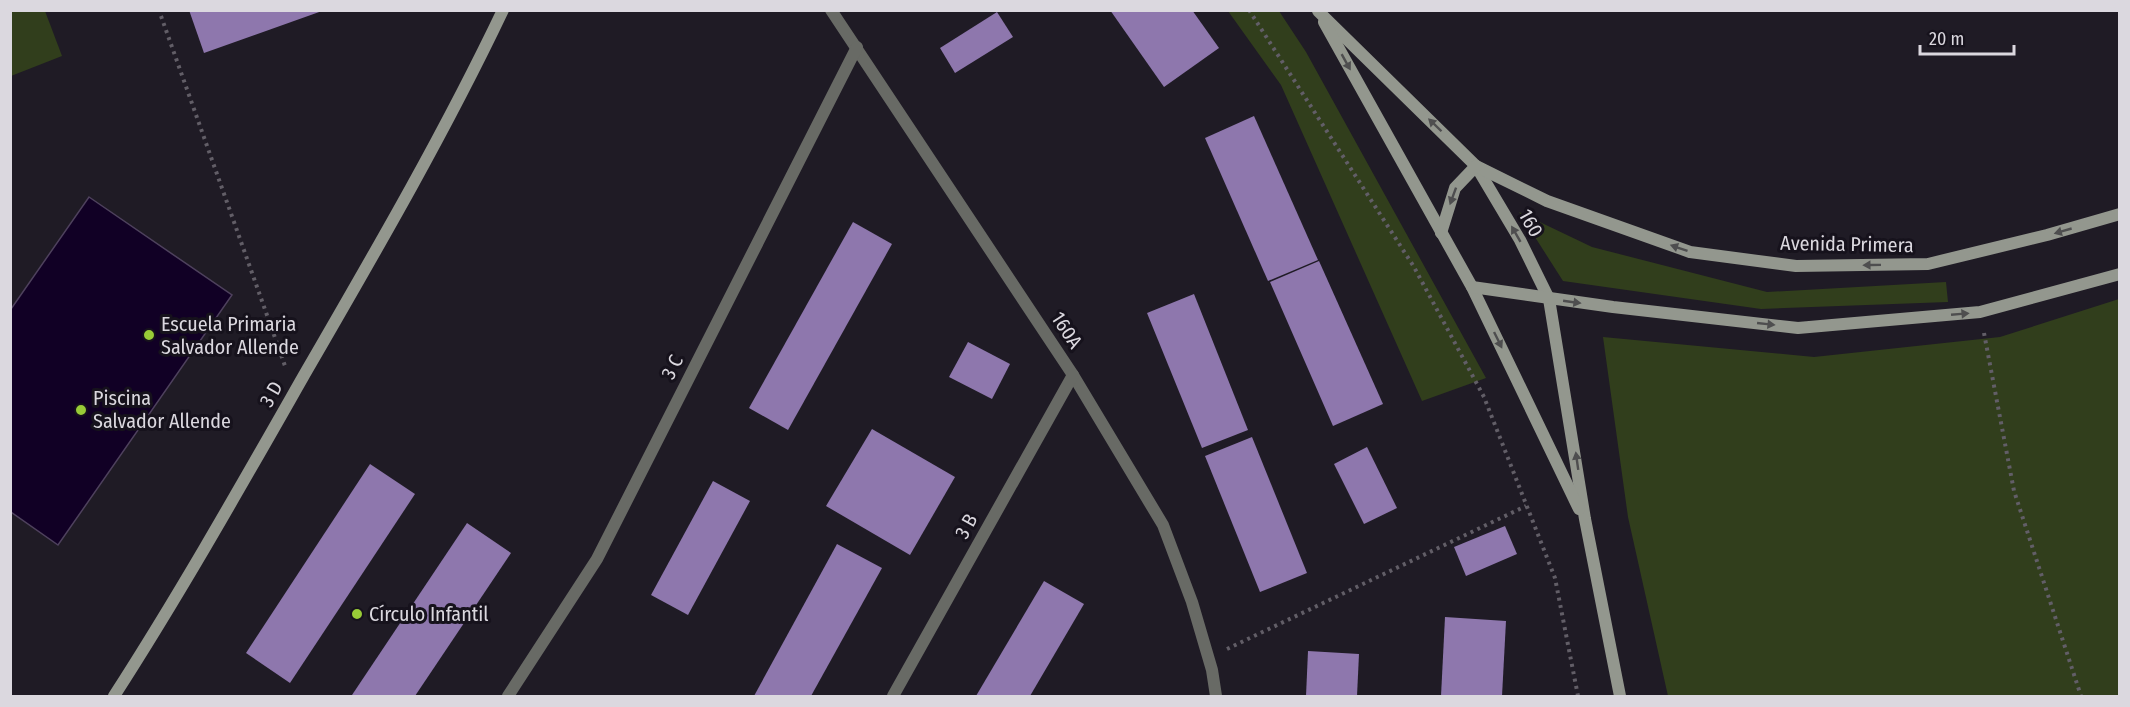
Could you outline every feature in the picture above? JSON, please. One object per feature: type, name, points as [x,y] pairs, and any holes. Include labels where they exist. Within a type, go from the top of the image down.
[{"type":"street","name":"3 D","points":[[114,696],[161,623],[378,247],[474,71],[503,10]]},
{"type":"street","name":"160A","points":[[831,10],[1073,375],[1163,525],[1192,602],[1209,658],[1216,696]]},
{"type":"street","name":"160","points":[[1318,11],[1476,166],[1520,240],[1549,299],[1585,519],[1620,696]]},
{"type":"street","name":"160","points":[[1318,11],[1473,287],[1585,519]]},
{"type":"street","name":"3 C","points":[[508,696],[597,559],[856,47]]},
{"type":"street","name":"Avenida Primera","points":[[1476,166],[1547,201],[1690,252],[1796,266],[1928,264],[2048,235],[2120,214]]},
{"type":"street","points":[[1441,233],[1455,188],[1476,166]]},
{"type":"street","points":[[1473,287],[1549,299],[1798,328],[1980,312],[2120,274]]},
{"type":"street","name":"3 B","points":[[893,696],[1073,375]]},
{"type":"path","points":[[1249,10],[1414,267],[1484,397],[1555,578],[1578,696]]},
{"type":"path","points":[[161,16],[294,392]]},
{"type":"path","points":[[1980,312],[2014,491],[2081,696]]},
{"type":"path","points":[[1209,658],[1526,506]]},
{"type":"green space","points":[[11,10],[45,11],[62,56],[11,76]]},
{"type":"green space","points":[[1228,11],[1279,11],[1306,52],[1486,378],[1422,401],[1281,85]]},
{"type":"green space","points":[[1519,212],[1592,247],[1767,292],[1946,282],[1948,302],[1761,309],[1563,281]]},
{"type":"green space","points":[[2119,299],[2119,696],[1668,696],[1628,517],[1603,337],[1814,357],[2000,337]]},
{"type":"shaded area","name":"Piscina Salvador Allende","points":[[89,197],[232,295],[58,545],[11,512],[11,309]]},
{"type":"building","points":[[189,10],[322,10],[322,11],[204,53]]},
{"type":"building","points":[[1110,10],[1192,10],[1219,48],[1164,87]]},
{"type":"building","points":[[997,12],[1013,37],[955,73],[940,48]]},
{"type":"building","points":[[1254,116],[1318,260],[1268,281],[1205,138]]},
{"type":"building","points":[[853,222],[892,244],[788,430],[749,408]]},
{"type":"building","points":[[1319,261],[1383,404],[1333,426],[1270,282]]},
{"type":"building","points":[[1194,294],[1248,430],[1202,448],[1147,313]]},
{"type":"building","points":[[968,342],[1010,364],[992,399],[949,377]]},
{"type":"building","points":[[872,429],[955,477],[910,555],[826,506]]},
{"type":"building","points":[[1252,437],[1307,573],[1260,592],[1205,456]]},
{"type":"building","points":[[1367,447],[1397,508],[1364,524],[1334,464]]},
{"type":"building","points":[[370,464],[415,494],[290,683],[246,653]]},
{"type":"building","points":[[713,481],[750,501],[688,615],[651,595]]},
{"type":"building","points":[[467,523],[511,553],[415,696],[352,695]]},
{"type":"building","points":[[1505,526],[1517,554],[1466,576],[1454,547]]},
{"type":"building","points":[[837,544],[882,568],[811,696],[754,696]]},
{"type":"building","points":[[1044,581],[1084,604],[1030,696],[976,696]]},
{"type":"building","points":[[1445,617],[1506,621],[1502,696],[1441,696]]},
{"type":"building","points":[[1308,651],[1359,654],[1357,696],[1306,696]]},
{"type":"place","name":"Escuela Primaria Salvador Allende","points":[[149,335]]},
{"type":"place","name":"Piscina Salvador Allende","points":[[81,410]]},
{"type":"place","name":"Círculo Infantil","points":[[357,614]]}]
